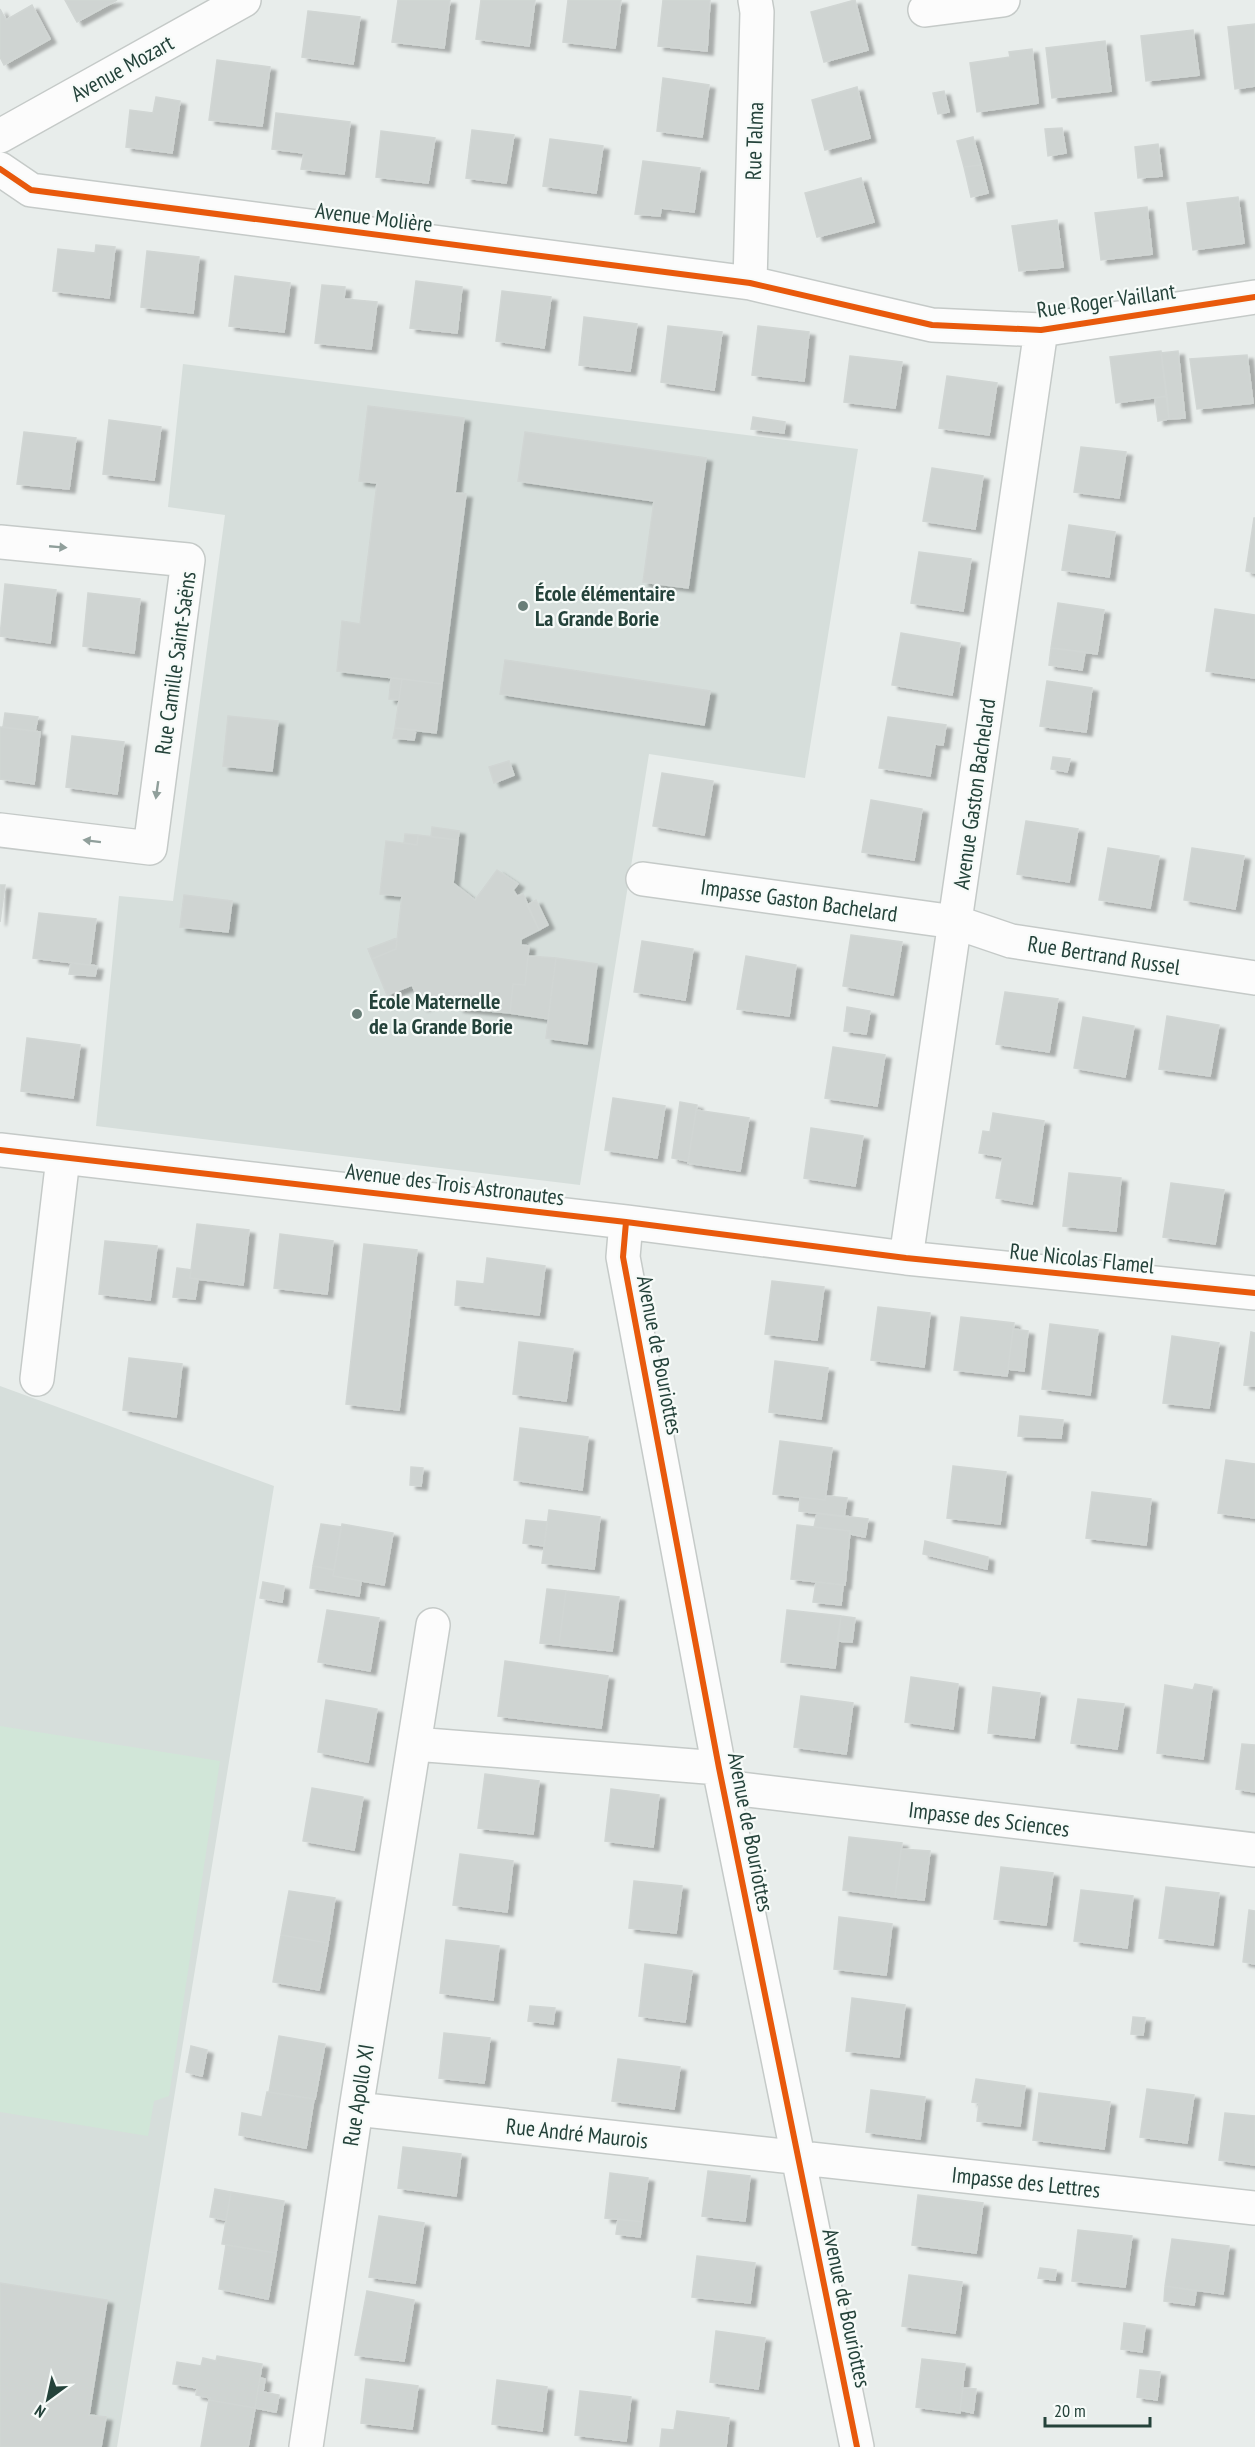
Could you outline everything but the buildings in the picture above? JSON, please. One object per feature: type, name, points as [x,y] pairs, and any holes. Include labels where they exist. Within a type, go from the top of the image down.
[{"type":"street","name":"Avenue Mozart","points":[[0,136],[244,0]]},
{"type":"street","name":"Rue Talma","points":[[750,283],[757,12],[755,0]]},
{"type":"street","points":[[925,10],[1003,0]]},
{"type":"street","name":"Avenue Molière","points":[[0,169],[31,190],[54,194],[750,283]]},
{"type":"street","name":"Rue Roger Vaillant","points":[[750,283],[932,325],[1041,330],[1255,297]]},
{"type":"street","name":"Avenue Gaston Bachelard","points":[[906,1258],[1041,330]]},
{"type":"street","name":"Rue Camille Saint-Saëns","points":[[0,542],[189,560],[150,848],[0,830]]},
{"type":"street","name":"Impasse Gaston Bachelard","points":[[643,879],[955,922]]},
{"type":"street","name":"Rue Bertrand Russel","points":[[955,922],[1011,941],[1255,978]]},
{"type":"street","name":"Avenue des Trois Astronautes","points":[[0,1150],[627,1222],[906,1258]]},
{"type":"street","points":[[37,1378],[63,1158]]},
{"type":"street","name":"Avenue de Bouriottes","points":[[627,1222],[624,1257],[721,1778],[857,2447]]},
{"type":"street","name":"Rue Nicolas Flamel","points":[[906,1258],[1255,1293]]},
{"type":"street","name":"Rue Apollo XI","points":[[306,2447],[356,2109],[433,1625]]},
{"type":"street","points":[[414,1744],[721,1778]]},
{"type":"street","name":"Impasse des Sciences","points":[[721,1778],[1255,1850]]},
{"type":"street","name":"Rue André Maurois","points":[[356,2109],[798,2157]]},
{"type":"street","name":"Impasse des Lettres","points":[[798,2157],[1255,2208]]},
{"type":"shaded area","points":[[183,364],[858,449],[805,778],[649,754],[580,1185],[96,1126],[119,896],[173,901],[225,515],[168,507]]},
{"type":"shaded area","points":[[0,1386],[274,1486],[117,2447],[0,2447]]},
{"type":"green space","points":[[0,1726],[220,1761],[169,2096],[154,2101],[148,2136],[0,2112]]},
{"type":"cycle path","points":[[0,169],[31,190],[750,283],[932,325],[1041,330],[1255,297]]},
{"type":"cycle path","points":[[0,1150],[626,1222],[906,1258],[1255,1293]]},
{"type":"cycle path","points":[[626,1222],[623,1257],[719,1768],[857,2447]]},
{"type":"place","name":"École élémentaire La Grande Borie","points":[[523,606]]},
{"type":"place","name":"École Maternelle de la Grande Borie","points":[[357,1014]]}]
